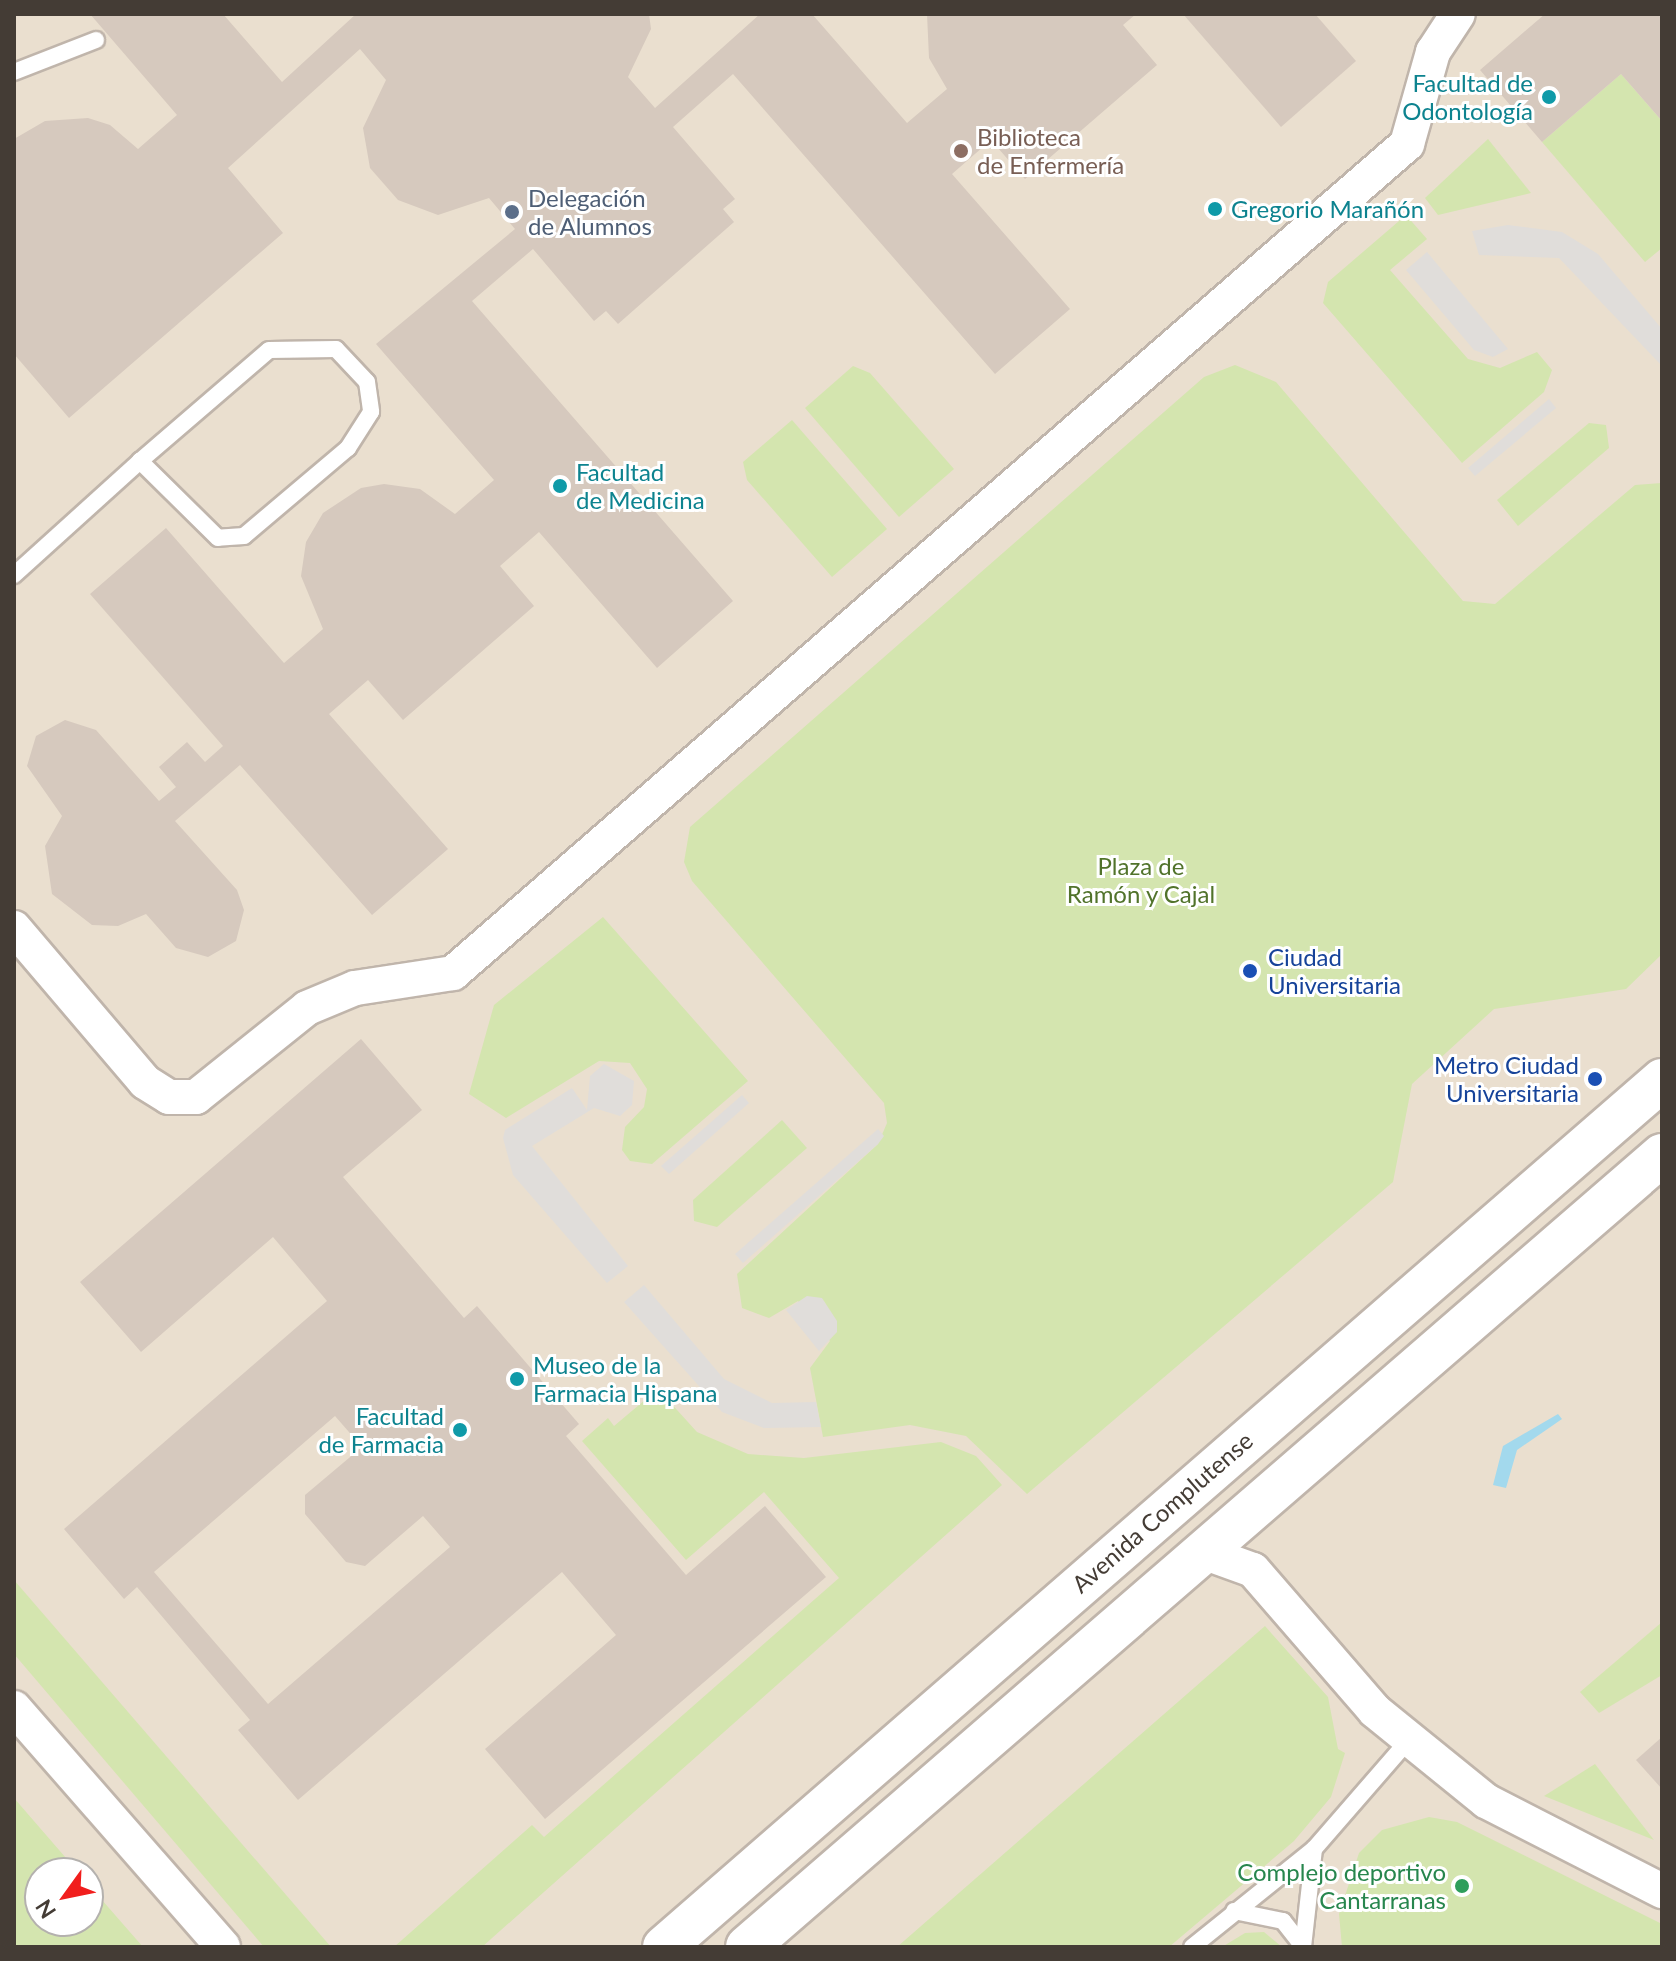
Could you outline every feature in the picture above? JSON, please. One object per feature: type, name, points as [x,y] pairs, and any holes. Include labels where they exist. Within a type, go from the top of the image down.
[{"type":"street","points":[[14,928],[145,1082],[169,1097],[196,1097],[307,1008],[355,988],[453,973],[1407,144],[1433,52],[1458,14]]},
{"type":"street","name":"Avenida Complutense","points":[[664,1947],[1662,1080]]},
{"type":"street","points":[[747,1947],[1662,1155]]},
{"type":"street","points":[[1203,1552],[1253,1570],[1408,1741],[1490,1804],[1662,1891]]},
{"type":"street","points":[[14,1708],[223,1947]]},
{"type":"lane","points":[[14,72],[96,40]]},
{"type":"lane","points":[[14,575],[140,461],[269,350],[336,349],[367,382],[371,412],[348,448],[244,536],[218,538],[140,461]]},
{"type":"lane","points":[[1192,1947],[1314,1849],[1408,1741]]},
{"type":"lane","points":[[1302,1946],[1314,1849]]},
{"type":"lane","points":[[1234,1911],[1283,1921],[1302,1946]]},
{"type":"shaded area","name":"Ciudad Universitaria","points":[[14,14],[1662,14],[1662,1947],[14,1947]]},
{"type":"shaded area","points":[[1508,225],[1562,232],[1598,254],[1662,329],[1662,366],[1559,258],[1479,255],[1472,231]]},
{"type":"shaded area","points":[[1427,252],[1508,349],[1493,357],[1474,350],[1406,270]]},
{"type":"shaded area","points":[[1549,399],[1556,408],[1475,476],[1468,468]]},
{"type":"shaded area","points":[[604,1064],[634,1081],[632,1105],[620,1116],[594,1108],[532,1146],[628,1266],[607,1283],[513,1175],[503,1138],[505,1130],[572,1088],[587,1110],[590,1076]]},
{"type":"shaded area","points":[[742,1095],[749,1103],[669,1174],[661,1166]]},
{"type":"shaded area","points":[[878,1129],[884,1136],[878,1144],[743,1263],[735,1254]]},
{"type":"shaded area","points":[[644,1285],[724,1379],[772,1403],[816,1402],[821,1427],[764,1428],[722,1412],[624,1302]]},
{"type":"shaded area","points":[[807,1296],[822,1298],[837,1321],[837,1332],[819,1351],[786,1310]]},
{"type":"green space","points":[[1621,74],[1662,121],[1662,248],[1645,262],[1542,142]]},
{"type":"green space","points":[[1488,139],[1531,193],[1438,215],[1425,198]]},
{"type":"green space","points":[[1406,215],[1427,239],[1390,270],[1468,359],[1500,368],[1537,352],[1552,370],[1544,392],[1462,463],[1323,303],[1328,282]]},
{"type":"green space","name":"Plaza de Ramón y Cajal","points":[[1235,365],[1276,382],[1463,601],[1495,604],[1635,485],[1662,483],[1662,954],[1626,989],[1494,1009],[1412,1084],[1393,1182],[1027,1494],[966,1436],[910,1425],[823,1437],[810,1368],[830,1341],[798,1301],[769,1318],[742,1308],[737,1274],[878,1144],[887,1123],[884,1103],[692,881],[684,862],[690,827],[1204,377]]},
{"type":"green space","points":[[853,366],[870,373],[954,469],[899,517],[805,408]]},
{"type":"green space","points":[[792,420],[887,529],[832,577],[747,480],[743,462]]},
{"type":"green space","points":[[1589,423],[1606,425],[1609,448],[1518,526],[1497,500]]},
{"type":"green space","points":[[603,917],[748,1081],[652,1164],[630,1161],[622,1150],[625,1127],[644,1107],[647,1089],[630,1063],[599,1061],[506,1118],[469,1094],[494,1005]]},
{"type":"green space","points":[[782,1120],[807,1148],[717,1227],[694,1221],[693,1200]]},
{"type":"green space","points":[[658,1389],[697,1432],[748,1454],[804,1458],[941,1442],[976,1456],[1002,1485],[482,1947],[394,1947],[532,1825],[544,1837],[839,1578],[764,1492],[686,1560],[582,1441],[608,1418],[614,1426]]},
{"type":"green space","points":[[14,1580],[331,1947],[264,1947],[14,1654]]},
{"type":"green space","points":[[1662,1622],[1662,1675],[1599,1713],[1580,1692]]},
{"type":"green space","points":[[1265,1626],[1328,1697],[1338,1749],[1345,1753],[1331,1797],[1294,1841],[1169,1947],[897,1947]]},
{"type":"green space","points":[[1595,1764],[1654,1840],[1544,1796]]},
{"type":"green space","points":[[14,1798],[65,1857],[24,1857],[24,1937],[104,1937],[104,1902],[143,1947],[14,1947]]},
{"type":"green space","name":"Complejo deportivo Cantarranas","points":[[1429,1817],[1457,1822],[1662,1924],[1662,1947],[1342,1947],[1339,1914],[1359,1853],[1382,1830]]},
{"type":"green space","points":[[1264,1932],[1282,1947],[1222,1947],[1245,1933]]},
{"type":"water","points":[[1558,1414],[1562,1419],[1517,1450],[1506,1488],[1493,1485],[1503,1446]]},
{"type":"building","name":"Facultad de Medicina","points":[[90,14],[223,14],[282,82],[356,14],[649,14],[651,29],[628,77],[655,108],[760,14],[812,14],[907,123],[947,89],[929,58],[927,14],[1136,14],[1123,25],[1157,65],[1025,179],[991,140],[952,174],[1070,309],[995,374],[733,74],[673,127],[735,199],[723,209],[734,222],[618,324],[606,311],[594,321],[533,249],[472,301],[733,601],[657,668],[539,532],[500,566],[534,606],[403,720],[368,680],[329,714],[448,849],[372,915],[240,765],[175,821],[237,890],[244,910],[236,941],[208,957],[176,948],[146,914],[118,926],[92,925],[52,894],[45,846],[62,816],[27,766],[36,736],[65,720],[96,730],[159,801],[176,787],[159,767],[187,742],[205,762],[223,746],[90,594],[166,528],[284,663],[305,645],[323,629],[301,576],[306,542],[323,513],[361,488],[384,484],[420,489],[455,514],[494,480],[376,344],[515,229],[489,198],[438,215],[398,200],[370,168],[363,128],[386,80],[360,49],[228,168],[283,233],[69,418],[14,354],[14,139],[45,121],[88,118],[110,125],[138,149],[177,115]]},
{"type":"building","points":[[1183,14],[1315,14],[1356,61],[1281,127]]},
{"type":"building","name":"Facultad de Odontología","points":[[1545,14],[1662,14],[1662,121],[1621,74],[1542,142],[1480,70]]},
{"type":"building","name":"Facultad de Farmacia","points":[[361,1039],[422,1110],[343,1177],[464,1318],[477,1306],[579,1424],[566,1436],[686,1575],[765,1506],[826,1577],[545,1819],[485,1749],[616,1635],[562,1572],[298,1800],[238,1730],[250,1720],[137,1587],[124,1599],[64,1529],[327,1301],[273,1237],[141,1352],[80,1282]],"holes":[[[335,1416],[362,1447],[305,1495],[305,1514],[346,1562],[365,1566],[423,1516],[450,1547],[268,1704],[154,1572]]]},
{"type":"building","points":[[1662,1737],[1662,1789],[1636,1760]]},
{"type":"place","name":"Facultad de Odontología","points":[[1549,97]]},
{"type":"place","name":"Biblioteca de Enfermería","points":[[961,151]]},
{"type":"place","name":"Gregorio Marañón","points":[[1215,209]]},
{"type":"place","name":"Delegación de Alumnos","points":[[512,212]]},
{"type":"place","name":"Facultad de Medicina","points":[[560,486]]},
{"type":"place","name":"Ciudad Universitaria","points":[[1250,971]]},
{"type":"place","name":"Metro Ciudad Universitaria","points":[[1595,1079]]},
{"type":"place","name":"Museo de la Farmacia Hispana","points":[[517,1379]]},
{"type":"place","name":"Facultad de Farmacia","points":[[460,1430]]},
{"type":"place","name":"Complejo deportivo Cantarranas","points":[[1462,1886]]}]
